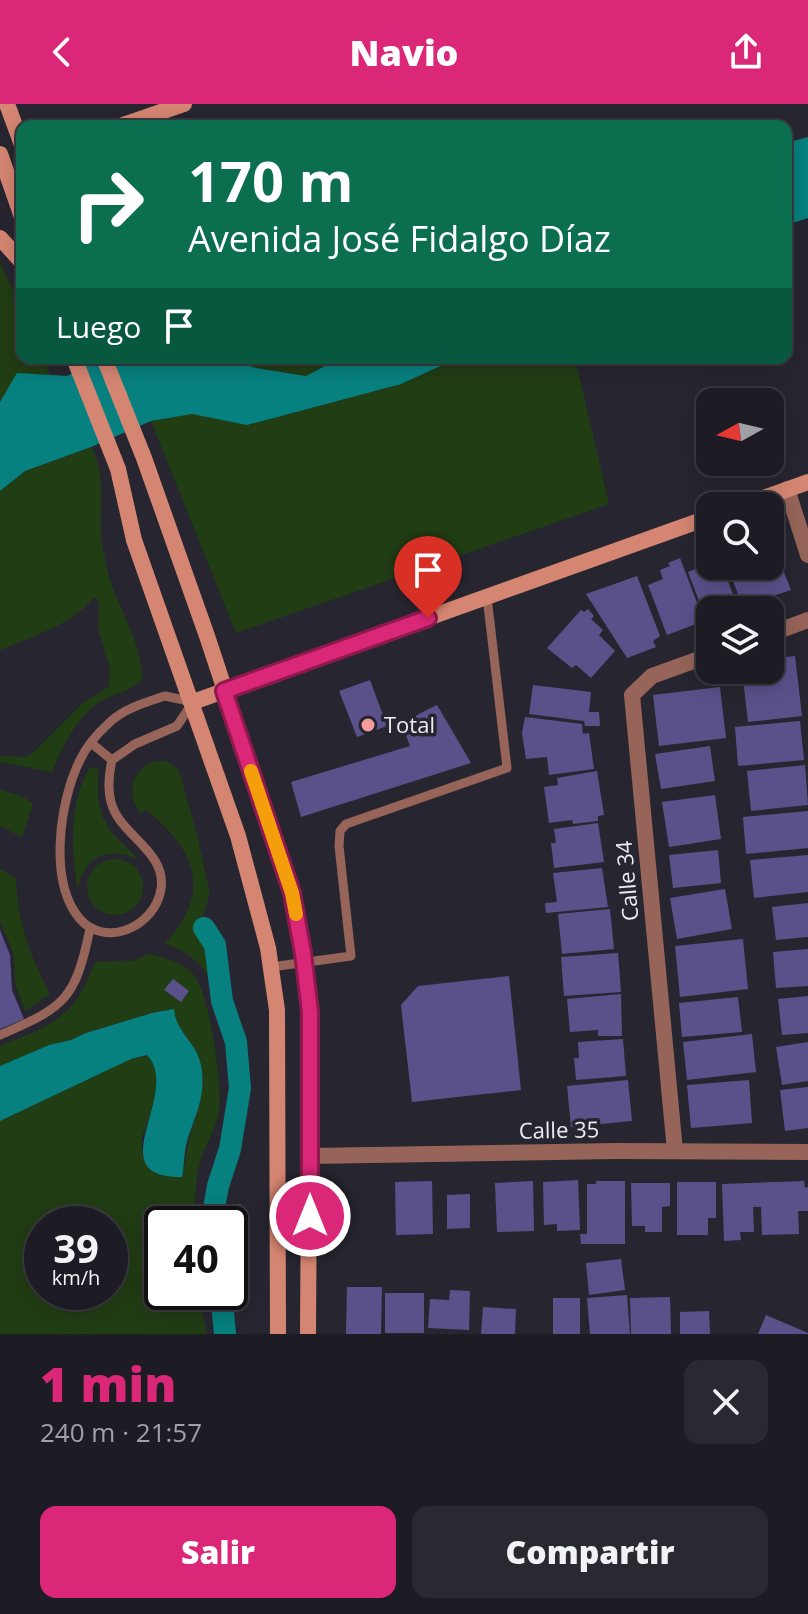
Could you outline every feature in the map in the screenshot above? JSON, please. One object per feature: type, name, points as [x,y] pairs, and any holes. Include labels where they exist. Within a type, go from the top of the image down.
[{"type":"street","points":[[7,104],[16,129]]},
{"type":"street","points":[[137,120],[184,104]]},
{"type":"street","points":[[161,120],[166,110]]},
{"type":"street","points":[[1,163],[16,202]]},
{"type":"street","points":[[0,238],[16,255]]},
{"type":"street","points":[[76,364],[118,469],[134,540],[238,836],[271,967],[278,1026],[278,1334]]},
{"type":"street","points":[[106,364],[144,458],[292,893],[310,1012],[308,1334]]},
{"type":"street","points":[[779,492],[808,482]]},
{"type":"street","points":[[787,489],[808,555]]},
{"type":"street","points":[[193,702],[696,522]]},
{"type":"street","points":[[784,629],[808,620]]},
{"type":"street","name":"Calle 34","points":[[675,1151],[632,695],[652,676],[696,660]]},
{"type":"street","name":"Calle 35","points":[[310,1156],[808,1152]]},
{"type":"lane","points":[[271,967],[351,956],[339,846],[340,831],[346,824],[507,768],[487,597]]},
{"type":"lane","points":[[165,696],[193,702],[177,726],[135,744],[112,760],[108,782],[111,802],[118,819],[154,859],[160,872],[161,888],[149,915],[134,928],[118,933],[90,929],[70,905],[60,851],[62,818],[80,759],[113,719],[138,706],[165,696]]},
{"type":"lane","points":[[91,743],[112,760]]},
{"type":"lane","points":[[0,1035],[43,1017],[62,1002],[74,982],[90,929]]},
{"type":"shaded area","points":[[808,137],[808,218],[792,223],[792,141]]},
{"type":"shaded area","points":[[0,262],[16,295],[16,364],[45,364],[50,375],[17,374],[0,402]]},
{"type":"shaded area","points":[[89,364],[244,364],[306,376],[329,364],[445,364],[401,384],[247,425],[192,414],[151,421],[25,471],[0,491],[0,402],[17,373],[67,376]]},
{"type":"shaded area","points":[[244,364],[329,364],[306,376]]},
{"type":"shaded area","points":[[445,364],[576,364],[609,504],[236,633],[151,421],[192,413],[247,425],[401,384]]},
{"type":"shaded area","points":[[91,447],[101,484],[103,550],[110,580],[139,656],[142,680],[103,700],[86,714],[66,742],[52,772],[0,762],[0,756],[23,757],[32,754],[83,703],[109,686],[110,668],[98,629],[99,600],[93,598],[62,623],[0,650],[0,491],[25,471]]},
{"type":"shaded area","points":[[166,761],[179,770],[198,839],[210,894],[198,930],[211,956],[215,989],[196,961],[165,944],[180,925],[193,890],[187,857],[177,841],[146,810],[140,814],[133,798],[137,775],[148,764]]},
{"type":"shaded area","points":[[90,767],[98,769],[98,799],[103,818],[111,832],[140,861],[118,854],[99,857],[85,870],[78,892],[73,845],[75,812]]},
{"type":"shaded area","points":[[0,789],[33,804],[22,837],[0,826]]},
{"type":"shaded area","points":[[115,859],[135,867],[143,887],[135,907],[115,915],[95,907],[87,887],[95,867]]},
{"type":"shaded area","points":[[0,869],[16,878],[26,938],[50,994],[25,1011],[15,983],[14,954],[0,921]]},
{"type":"shaded area","points":[[149,954],[172,961],[193,974],[204,998],[217,1062],[219,1111],[198,1169],[195,1206],[144,1206],[144,1310],[201,1310],[207,1334],[0,1334],[0,1121],[131,1059],[147,1055],[153,1064],[157,1084],[154,1105],[142,1138],[144,1158],[147,1166],[171,1177],[185,1163],[200,1102],[202,1077],[199,1057],[178,1024],[173,1009],[49,1045],[0,1066],[0,1046],[35,1032],[60,1017],[79,996],[95,962],[133,961]]},
{"type":"shaded area","points":[[174,1009],[178,1024],[199,1057],[202,1077],[201,1097],[186,1145],[182,1177],[158,1174],[146,1164],[143,1149],[156,1090],[155,1071],[147,1055],[131,1059],[0,1121],[0,1066],[49,1045]]},
{"type":"building","points":[[680,558],[696,600],[696,624],[667,635],[648,585],[663,579],[660,570],[670,566],[668,563]]},
{"type":"building","points":[[696,569],[696,580],[727,580],[734,596],[697,596],[688,572]]},
{"type":"building","points":[[784,572],[791,590],[773,596],[738,596],[733,580],[784,580]]},
{"type":"building","points":[[637,576],[660,636],[653,641],[656,647],[627,658],[586,594]]},
{"type":"building","points":[[588,609],[594,616],[591,619],[603,630],[599,635],[615,651],[591,678],[576,665],[572,668],[547,648],[581,610],[584,612]]},
{"type":"building","points":[[795,656],[802,716],[748,722],[744,684],[784,684],[784,657]]},
{"type":"building","points":[[370,680],[387,726],[357,737],[339,691]]},
{"type":"building","points":[[533,685],[591,692],[589,712],[599,712],[600,726],[585,726],[584,721],[529,714]]},
{"type":"building","points":[[720,687],[726,738],[659,746],[653,695]]},
{"type":"building","points":[[437,705],[471,763],[301,817],[291,782],[410,746],[401,723]]},
{"type":"building","points":[[525,717],[582,724],[583,734],[589,733],[594,769],[549,775],[547,757],[526,759],[522,733]]},
{"type":"building","points":[[800,721],[804,760],[738,766],[735,727]]},
{"type":"building","points":[[710,746],[715,781],[661,789],[655,754]]},
{"type":"building","points":[[805,765],[808,805],[751,811],[747,771]]},
{"type":"building","points":[[597,771],[604,815],[598,816],[598,821],[549,823],[544,787],[558,785],[557,778]]},
{"type":"building","points":[[715,795],[721,839],[669,847],[662,802]]},
{"type":"building","points":[[808,811],[808,848],[746,854],[743,817]]},
{"type":"building","points":[[598,823],[604,862],[554,868],[551,843],[556,843],[554,829]]},
{"type":"building","points":[[718,850],[721,883],[673,888],[669,855]]},
{"type":"building","points":[[808,855],[808,892],[754,898],[750,860]]},
{"type":"building","points":[[602,868],[608,907],[546,913],[545,903],[557,902],[553,873]]},
{"type":"building","points":[[725,889],[732,929],[677,939],[670,898]]},
{"type":"building","points":[[808,903],[808,937],[776,940],[772,907]]},
{"type":"building","points":[[610,909],[614,949],[562,954],[558,914]]},
{"type":"building","points":[[0,930],[10,955],[12,990],[24,1019],[0,1029]]},
{"type":"building","points":[[743,939],[748,989],[680,997],[675,946]]},
{"type":"building","points":[[808,949],[808,986],[776,988],[773,952]]},
{"type":"building","points":[[618,953],[621,992],[564,996],[561,957]]},
{"type":"building","points":[[509,976],[521,1090],[412,1102],[401,1005],[418,986]]},
{"type":"building","points":[[173,979],[189,991],[181,1002],[164,990]]},
{"type":"building","points":[[621,994],[622,1036],[598,1036],[598,1030],[570,1032],[567,999]]},
{"type":"building","points":[[808,996],[808,1033],[782,1035],[778,999]]},
{"type":"building","points":[[738,997],[742,1032],[682,1037],[679,1003]]},
{"type":"building","points":[[752,1034],[756,1072],[687,1080],[683,1042]]},
{"type":"building","points":[[623,1039],[626,1076],[576,1080],[574,1058],[579,1058],[578,1042]]},
{"type":"building","points":[[808,1042],[808,1081],[782,1085],[776,1047]]},
{"type":"building","points":[[628,1080],[632,1121],[571,1127],[567,1086]]},
{"type":"building","points":[[749,1080],[752,1123],[691,1128],[687,1085]]},
{"type":"building","points":[[808,1087],[808,1128],[785,1131],[780,1090]]},
{"type":"building","points":[[578,1180],[580,1230],[557,1231],[557,1224],[544,1225],[543,1182]]},
{"type":"building","points":[[432,1181],[433,1234],[396,1235],[395,1182]]},
{"type":"building","points":[[533,1181],[534,1231],[497,1232],[495,1183]]},
{"type":"building","points":[[596,1181],[625,1181],[625,1244],[581,1244],[580,1234],[587,1234],[587,1184],[596,1184]]},
{"type":"building","points":[[804,1181],[805,1188],[808,1187],[808,1211],[798,1211],[799,1234],[762,1235],[761,1207],[753,1207],[754,1232],[740,1232],[741,1240],[724,1241],[722,1184]]},
{"type":"building","points":[[677,1182],[716,1182],[716,1218],[708,1218],[708,1235],[677,1235]]},
{"type":"building","points":[[631,1183],[670,1183],[670,1206],[662,1207],[662,1232],[645,1232],[645,1226],[632,1226]]},
{"type":"building","points":[[470,1194],[470,1228],[447,1229],[447,1195]]},
{"type":"building","points":[[621,1259],[625,1290],[589,1295],[586,1263]]},
{"type":"building","points":[[347,1287],[382,1287],[381,1334],[346,1334]]},
{"type":"building","points":[[450,1290],[470,1291],[469,1330],[428,1328],[430,1299],[449,1300]]},
{"type":"building","points":[[385,1293],[424,1293],[424,1333],[385,1333]]},
{"type":"building","points":[[627,1295],[630,1334],[590,1334],[587,1298]]},
{"type":"building","points":[[670,1297],[671,1334],[631,1334],[630,1298]]},
{"type":"building","points":[[553,1298],[580,1298],[580,1334],[553,1334]]},
{"type":"building","points":[[483,1307],[516,1309],[515,1334],[481,1334]]},
{"type":"building","points":[[709,1311],[710,1334],[680,1334],[680,1312]]},
{"type":"building","points":[[766,1315],[808,1333],[808,1334],[758,1334]]},
{"type":"waterway","points":[[204,928],[215,945],[222,1001],[236,1042],[240,1088],[230,1149],[214,1206]]},
{"type":"waterway","points":[[223,1310],[225,1334]]},
{"type":"slow traffic","points":[[251,771],[292,893],[296,914]]},
{"type":"place","name":"Total","points":[[368,725]]},
{"type":"route","points":[[310,1216],[310,1012],[303,953],[292,893],[224,691],[428,618]]}]
